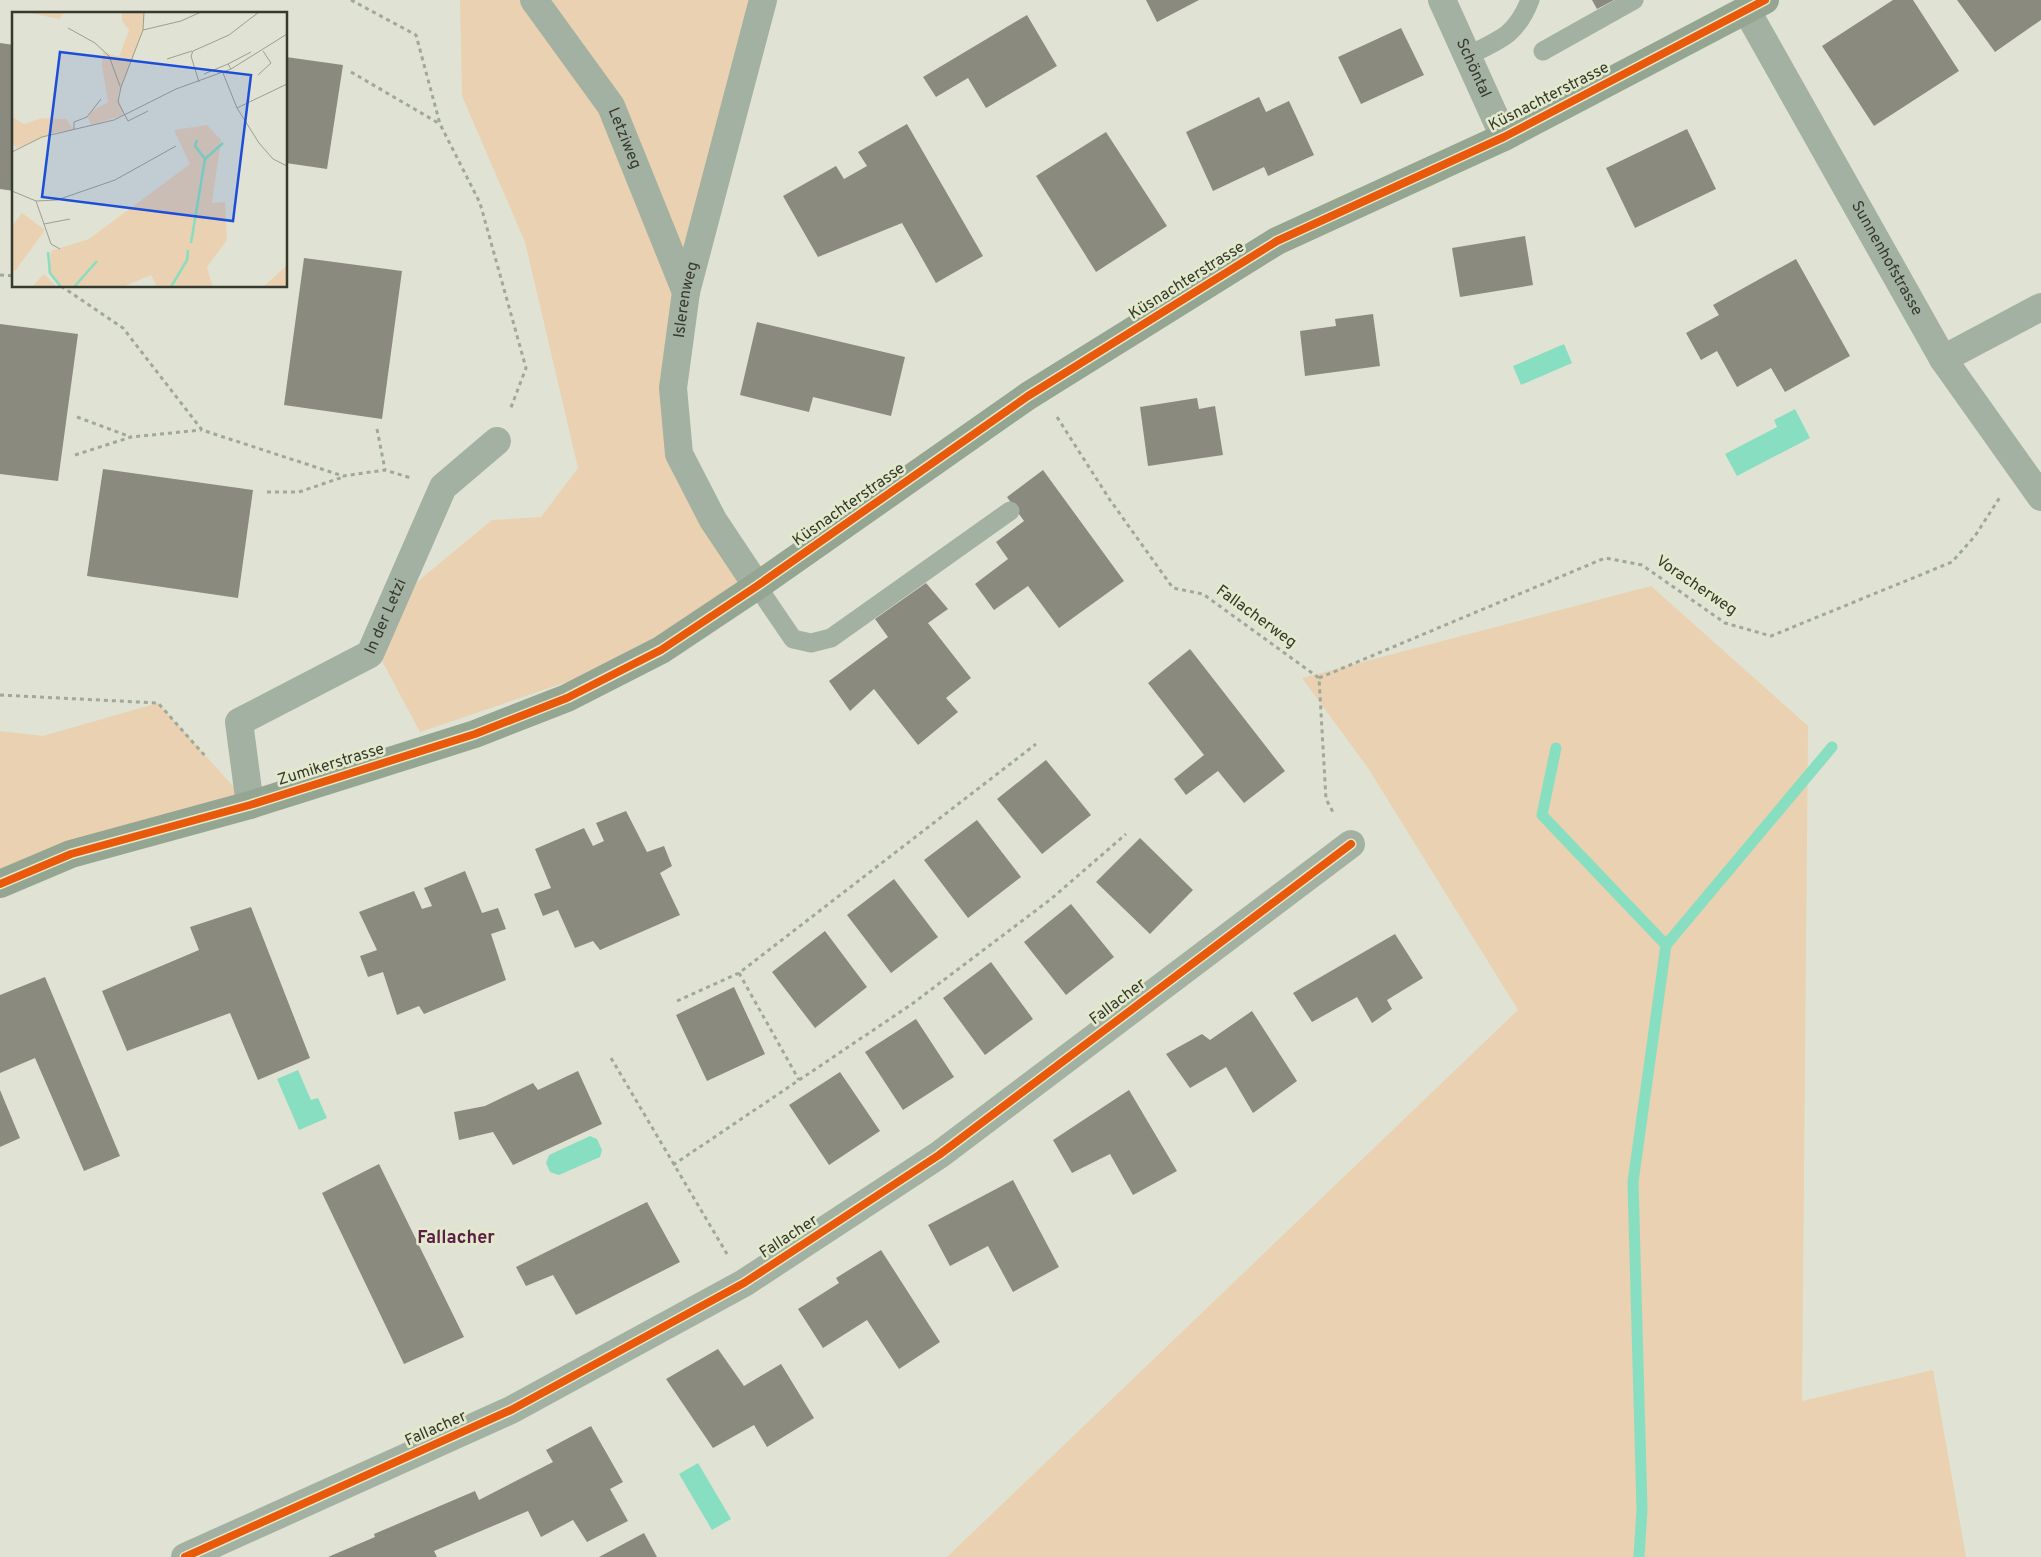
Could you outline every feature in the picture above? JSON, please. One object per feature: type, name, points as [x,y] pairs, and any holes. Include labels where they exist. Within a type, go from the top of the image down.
[{"type":"main road","name":"Küsnachterstrasse","points":[[661,650],[757,586],[1028,396],[1277,241],[1504,137],[1756,5]]},
{"type":"main road","name":"Zumikerstrasse","points":[[0,884],[71,854],[250,804],[475,734],[567,698],[661,650]]},
{"type":"street","name":"Letziweg","points":[[534,0],[611,106],[686,292]]},
{"type":"street","name":"Islerenweg","points":[[757,586],[713,520],[679,454],[672,388],[686,292],[763,0]]},
{"type":"street","name":"Schöntal","points":[[1442,0],[1504,137]]},
{"type":"street","name":"Sunnenhofstrasse","points":[[1756,5],[1944,360],[2041,497]]},
{"type":"street","points":[[1944,360],[2041,307]]},
{"type":"street","name":"In der Letzi","points":[[250,804],[239,722],[370,654],[443,487],[498,441]]},
{"type":"street","name":"Fallacher","points":[[185,1557],[511,1410],[744,1283],[940,1155],[1351,844]]},
{"type":"lane","points":[[1467,56],[1506,36],[1524,17],[1530,0]]},
{"type":"lane","points":[[1543,51],[1634,0]]},
{"type":"lane","points":[[757,586],[793,639],[811,643],[831,638],[1010,511]]},
{"type":"path","points":[[351,0],[416,35],[440,124],[480,204],[526,368],[498,441]]},
{"type":"path","points":[[350,72],[440,124]]},
{"type":"path","points":[[64,288],[123,328],[202,430]]},
{"type":"path","points":[[77,417],[131,437]]},
{"type":"path","points":[[377,429],[385,470]]},
{"type":"path","points":[[75,455],[131,437],[202,430],[343,476]]},
{"type":"path","points":[[267,492],[299,492],[343,476],[385,470],[443,487]]},
{"type":"path","points":[[1319,678],[1326,799],[1351,844]]},
{"type":"path","points":[[0,695],[158,703],[210,761]]},
{"type":"path","points":[[677,1001],[739,973],[1036,744]]},
{"type":"path","points":[[673,1165],[912,1004],[1051,899],[1126,834]]},
{"type":"path","points":[[739,973],[799,1080]]},
{"type":"path","points":[[611,1058],[744,1283]]},
{"type":"shaded area","points":[[460,0],[763,0],[686,292],[679,454],[757,586],[661,650],[420,732],[381,659],[417,582],[492,520],[541,517],[578,468],[525,242],[462,96]]},
{"type":"shaded area","points":[[1564,344],[1572,363],[1521,385],[1513,366]]},
{"type":"shaded area","points":[[1795,409],[1810,438],[1737,476],[1725,454],[1777,427],[1774,420]]},
{"type":"shaded area","points":[[1651,586],[1808,726],[1802,1401],[1933,1370],[1966,1557],[947,1557],[1518,1010],[1368,768],[1302,678]]},
{"type":"shaded area","points":[[158,703],[250,805],[0,884],[0,731],[43,736]]},
{"type":"shaded area","points":[[298,1070],[311,1100],[318,1098],[327,1118],[299,1130],[277,1079]]},
{"type":"shaded area","points":[[590,1136],[597,1139],[602,1150],[600,1157],[559,1175],[550,1172],[546,1163],[549,1155]]},
{"type":"shaded area","points":[[698,1463],[731,1519],[712,1530],[679,1474]]},
{"type":"building","points":[[1146,0],[1199,0],[1157,22]]},
{"type":"building","points":[[1592,0],[1614,0],[1597,9]]},
{"type":"building","points":[[1893,0],[1913,0],[1959,71],[1874,126],[1822,46]]},
{"type":"building","points":[[1957,0],[2041,0],[2041,20],[1995,52]]},
{"type":"building","points":[[1027,15],[1057,66],[986,108],[968,78],[936,97],[923,77]]},
{"type":"building","points":[[1401,28],[1424,75],[1361,104],[1338,57]]},
{"type":"building","points":[[0,43],[12,45],[12,191],[0,189]]},
{"type":"building","points":[[288,57],[343,65],[327,169],[288,163]]},
{"type":"building","points":[[1259,97],[1266,112],[1289,101],[1314,155],[1268,176],[1264,167],[1213,191],[1186,132]]},
{"type":"building","points":[[907,124],[983,256],[936,283],[902,223],[818,257],[783,196],[836,166],[844,179],[867,166],[858,152]]},
{"type":"building","points":[[1687,129],[1716,189],[1635,228],[1606,168]]},
{"type":"building","points":[[1106,132],[1167,226],[1096,272],[1036,176]]},
{"type":"building","points":[[1525,236],[1533,285],[1460,297],[1452,248]]},
{"type":"building","points":[[304,258],[402,271],[382,419],[284,405]]},
{"type":"building","points":[[1796,259],[1850,356],[1785,392],[1771,368],[1737,387],[1717,351],[1701,360],[1686,333],[1719,315],[1713,305]]},
{"type":"building","points":[[1373,314],[1380,366],[1305,376],[1300,331],[1336,326],[1335,319]]},
{"type":"building","points":[[757,322],[905,357],[891,416],[813,397],[809,412],[740,395]]},
{"type":"building","points":[[0,324],[78,334],[58,481],[0,474]]},
{"type":"building","points":[[1197,398],[1199,409],[1215,406],[1223,455],[1148,466],[1140,407]]},
{"type":"building","points":[[103,469],[253,490],[238,598],[87,576]]},
{"type":"building","points":[[1043,470],[1124,581],[1059,628],[1028,586],[994,610],[975,584],[1008,559],[996,542],[1024,521],[1007,497]]},
{"type":"building","points":[[926,583],[948,609],[928,623],[971,678],[946,698],[958,712],[918,745],[874,689],[850,711],[829,681],[888,637],[875,619]]},
{"type":"building","points":[[1190,649],[1285,771],[1244,803],[1218,771],[1186,795],[1174,779],[1204,755],[1148,683]]},
{"type":"building","points":[[1046,760],[1091,815],[1042,854],[997,799]]},
{"type":"building","points":[[626,811],[647,852],[664,846],[672,866],[660,873],[680,915],[600,950],[593,941],[575,948],[558,910],[543,916],[534,894],[551,888],[535,849],[584,828],[593,846],[604,841],[596,823]]},
{"type":"building","points":[[977,820],[1021,877],[968,918],[924,860]]},
{"type":"building","points":[[1140,838],[1193,890],[1150,934],[1096,882]]},
{"type":"building","points":[[465,871],[482,913],[498,908],[506,929],[491,934],[506,980],[424,1014],[419,1006],[397,1015],[383,972],[368,977],[360,956],[377,950],[359,912],[414,891],[422,909],[432,906],[424,888]]},
{"type":"building","points":[[894,879],[938,937],[891,973],[847,915]]},
{"type":"building","points":[[1071,904],[1114,957],[1066,995],[1024,942]]},
{"type":"building","points":[[251,907],[310,1058],[258,1080],[230,1013],[127,1051],[102,991],[199,950],[190,927]]},
{"type":"building","points":[[825,931],[867,987],[815,1028],[772,972]]},
{"type":"building","points":[[1395,934],[1423,978],[1387,1000],[1392,1009],[1372,1023],[1357,997],[1312,1022],[1293,993]]},
{"type":"building","points":[[991,962],[1033,1019],[985,1055],[943,998]]},
{"type":"building","points":[[45,977],[120,1156],[84,1171],[35,1058],[0,1073],[0,995]]},
{"type":"building","points":[[734,987],[765,1054],[707,1081],[676,1015]]},
{"type":"building","points":[[1252,1011],[1297,1081],[1253,1113],[1226,1067],[1190,1088],[1166,1054],[1202,1034],[1210,1040]]},
{"type":"building","points":[[916,1019],[954,1077],[903,1110],[865,1052]]},
{"type":"building","points":[[578,1071],[602,1124],[513,1165],[493,1132],[459,1140],[454,1112],[485,1106],[533,1083],[538,1090]]},
{"type":"building","points":[[840,1072],[880,1131],[829,1165],[789,1105]]},
{"type":"building","points":[[0,1090],[20,1138],[0,1147]]},
{"type":"building","points":[[1129,1090],[1177,1171],[1133,1195],[1110,1154],[1072,1173],[1053,1140]]},
{"type":"building","points":[[379,1164],[464,1337],[404,1364],[322,1193]]},
{"type":"building","points":[[1013,1180],[1059,1267],[1013,1292],[988,1246],[950,1266],[928,1225]]},
{"type":"building","points":[[647,1202],[680,1262],[576,1315],[553,1275],[526,1286],[516,1267]]},
{"type":"building","points":[[881,1250],[940,1342],[899,1369],[867,1320],[823,1348],[798,1309],[839,1283],[836,1278]]},
{"type":"building","points":[[718,1349],[744,1386],[781,1364],[814,1418],[767,1447],[754,1425],[713,1448],[666,1379]]},
{"type":"building","points":[[591,1426],[623,1482],[610,1489],[628,1521],[587,1542],[573,1520],[541,1537],[528,1511],[434,1551],[437,1557],[328,1557],[375,1537],[374,1534],[475,1491],[479,1500],[553,1462],[546,1450]]},
{"type":"building","points":[[644,1533],[657,1557],[599,1557]]},
{"type":"waterway","points":[[1639,1557],[1642,1509],[1633,1182],[1666,945],[1832,747]]},
{"type":"waterway","points":[[1556,748],[1542,815],[1666,945]]},
{"type":"cycle path","points":[[0,884],[71,854],[250,805],[475,734],[567,698],[661,650],[757,586],[1028,396],[1277,241],[1504,137],[1765,0]]},
{"type":"cycle path","points":[[185,1557],[511,1410],[744,1283],[939,1155],[1351,844]]},
{"type":"district","name":"Fallacher","points":[[456,1238]]}]
